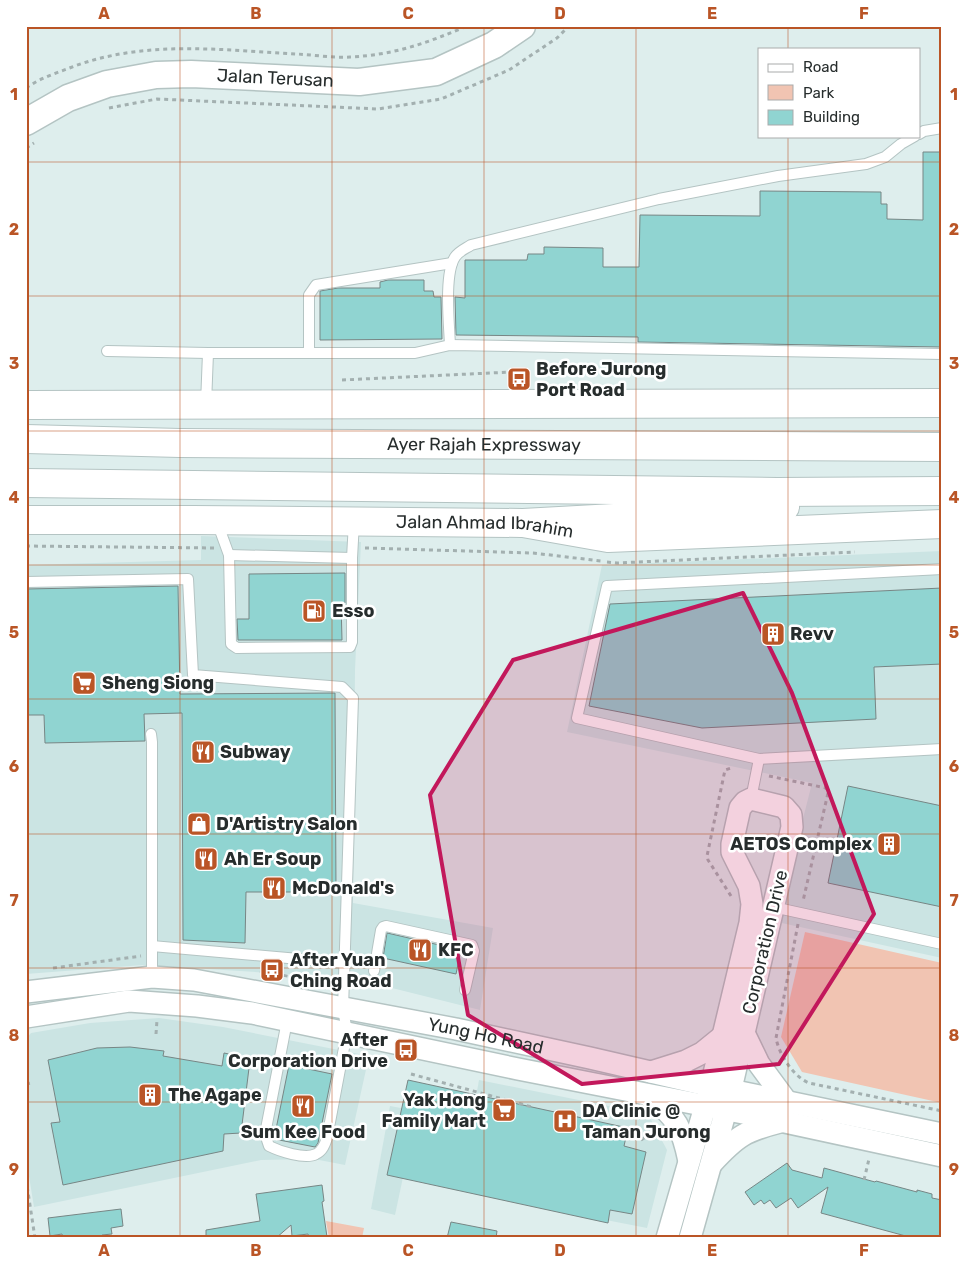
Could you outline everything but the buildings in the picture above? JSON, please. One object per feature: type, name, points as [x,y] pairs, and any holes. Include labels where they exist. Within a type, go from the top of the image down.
[{"type":"main road","points":[[26,405],[942,402]]},
{"type":"main road","name":"Ayer Rajah Expressway","points":[[26,439],[190,443],[942,447]]},
{"type":"main road","points":[[26,483],[809,492],[942,491]]},
{"type":"main road","points":[[523,523],[732,512],[786,507],[809,492]]},
{"type":"main road","name":"Jalan Ahmad Ibrahim","points":[[26,520],[216,520],[353,542],[523,523],[608,538],[942,524]]},
{"type":"street","name":"Jalan Terusan","points":[[26,122],[68,98],[107,84],[156,74],[359,82],[436,72],[494,45],[522,26]]},
{"type":"street","name":"Corporation Drive","points":[[667,1238],[689,1161],[718,1098],[744,1033],[792,827],[791,815],[784,807],[751,799],[740,808],[732,844],[732,852],[749,886],[752,904],[750,923],[723,1036],[718,1098],[710,1166],[690,1238]]},
{"type":"street","name":"Yung Ho Road","points":[[26,992],[152,977],[194,980],[456,1030],[590,1058],[650,1072],[718,1098]]},
{"type":"street","name":"Yung Ho Road","points":[[26,1017],[129,1001],[197,1006],[252,1013],[647,1094],[718,1098],[784,1112],[942,1156]]},
{"type":"street","points":[[710,1166],[741,1135],[758,1128],[784,1112],[744,1033]]},
{"type":"street","points":[[650,1072],[686,1061],[702,1053],[723,1036]]},
{"type":"street","points":[[647,1094],[665,1108],[678,1123],[689,1161]]},
{"type":"street","name":"Yung Ho Road","points":[[784,1112],[942,1134]]},
{"type":"lane","points":[[920,133],[942,128]]},
{"type":"lane","points":[[450,345],[449,275],[452,263],[460,251],[471,245],[660,199],[778,176],[866,164],[885,157],[912,138]]},
{"type":"lane","points":[[309,353],[309,295],[316,285],[452,263]]},
{"type":"lane","points":[[107,351],[415,353],[450,345],[942,354]]},
{"type":"lane","points":[[205,405],[208,353]]},
{"type":"lane","points":[[216,520],[228,552],[231,644],[237,648],[350,647],[352,642],[353,542],[228,552]]},
{"type":"lane","points":[[942,569],[607,586],[577,718],[759,759],[942,749]]},
{"type":"lane","points":[[26,582],[188,579],[193,675],[342,688],[352,698],[343,986],[343,1009],[347,1032],[324,1148],[316,1154],[308,1156],[280,1152],[269,1146],[264,1134],[287,1021]]},
{"type":"lane","points":[[151,734],[152,977]]},
{"type":"lane","points":[[751,799],[759,759]]},
{"type":"lane","points":[[773,907],[942,944]]},
{"type":"lane","points":[[374,971],[383,927],[405,929],[472,945],[474,951],[465,990]]},
{"type":"lane","points":[[152,950],[344,963]]},
{"type":"path","points":[[353,542],[533,552],[617,563],[858,552]]},
{"type":"path","points":[[26,546],[228,552]]},
{"type":"path","points":[[732,898],[707,856],[725,770],[730,767],[826,788],[828,793],[800,913],[776,1038],[777,1044],[800,1079],[809,1083],[942,1111]]},
{"type":"path","points":[[44,969],[152,950]]},
{"type":"path","points":[[256,970],[343,986]]},
{"type":"path","points":[[156,1034],[157,1021]]},
{"type":"path","points":[[411,1074],[532,1107]]},
{"type":"path","points":[[26,1084],[32,1083]]},
{"type":"path","points":[[641,1140],[665,1125]]},
{"type":"path","points":[[864,1180],[870,1156]]},
{"type":"path","points":[[26,1179],[35,1238]]},
{"type":"highlighted area","points":[[743,593],[792,693],[874,914],[779,1064],[582,1084],[468,1015],[430,795],[513,660]]},
{"type":"shaded area","points":[[201,536],[361,542],[355,670],[353,903],[493,928],[480,1010],[352,978],[143,965],[26,974],[26,565],[201,560]]},
{"type":"shaded area","points":[[942,551],[942,958],[777,922],[812,783],[567,732],[602,565]]},
{"type":"shaded area","points":[[159,1018],[223,1027],[369,1056],[345,1165],[314,1159],[261,1160],[34,1207],[26,1158],[26,1039],[31,1033],[90,1023]]},
{"type":"shaded area","points":[[479,1080],[648,1114],[667,1150],[647,1228],[606,1220],[474,1108]]},
{"type":"shaded area","points":[[390,1106],[417,1111],[395,1215],[371,1209]]},
{"type":"green space","points":[[805,932],[942,963],[942,1103],[802,1072],[781,1037]]},
{"type":"green space","points":[[326,1221],[364,1228],[362,1238],[329,1238]]},
{"type":"place","name":"Before Jurong Port Road","points":[[519,379]]},
{"type":"place","name":"Esso","points":[[314,611]]},
{"type":"place","name":"Revv","points":[[773,634]]},
{"type":"place","name":"Sheng Siong","points":[[84,683]]},
{"type":"place","name":"Subway","points":[[203,752]]},
{"type":"place","name":"D'Artistry Salon","points":[[199,824]]},
{"type":"place","name":"AETOS Complex","points":[[889,844]]},
{"type":"place","name":"Ah Er Soup","points":[[206,859]]},
{"type":"place","name":"McDonald's","points":[[274,888]]},
{"type":"place","name":"KFC","points":[[420,950]]},
{"type":"place","name":"After Yuan Ching Road","points":[[272,970]]},
{"type":"place","name":"After Corporation Drive","points":[[406,1050]]},
{"type":"place","name":"The Agape","points":[[150,1095]]},
{"type":"place","name":"Sum Kee Food","points":[[303,1106]]},
{"type":"place","name":"Yak Hong Family Mart","points":[[504,1110]]},
{"type":"place","name":"DA Clinic @ Taman Jurong","points":[[565,1121]]}]
